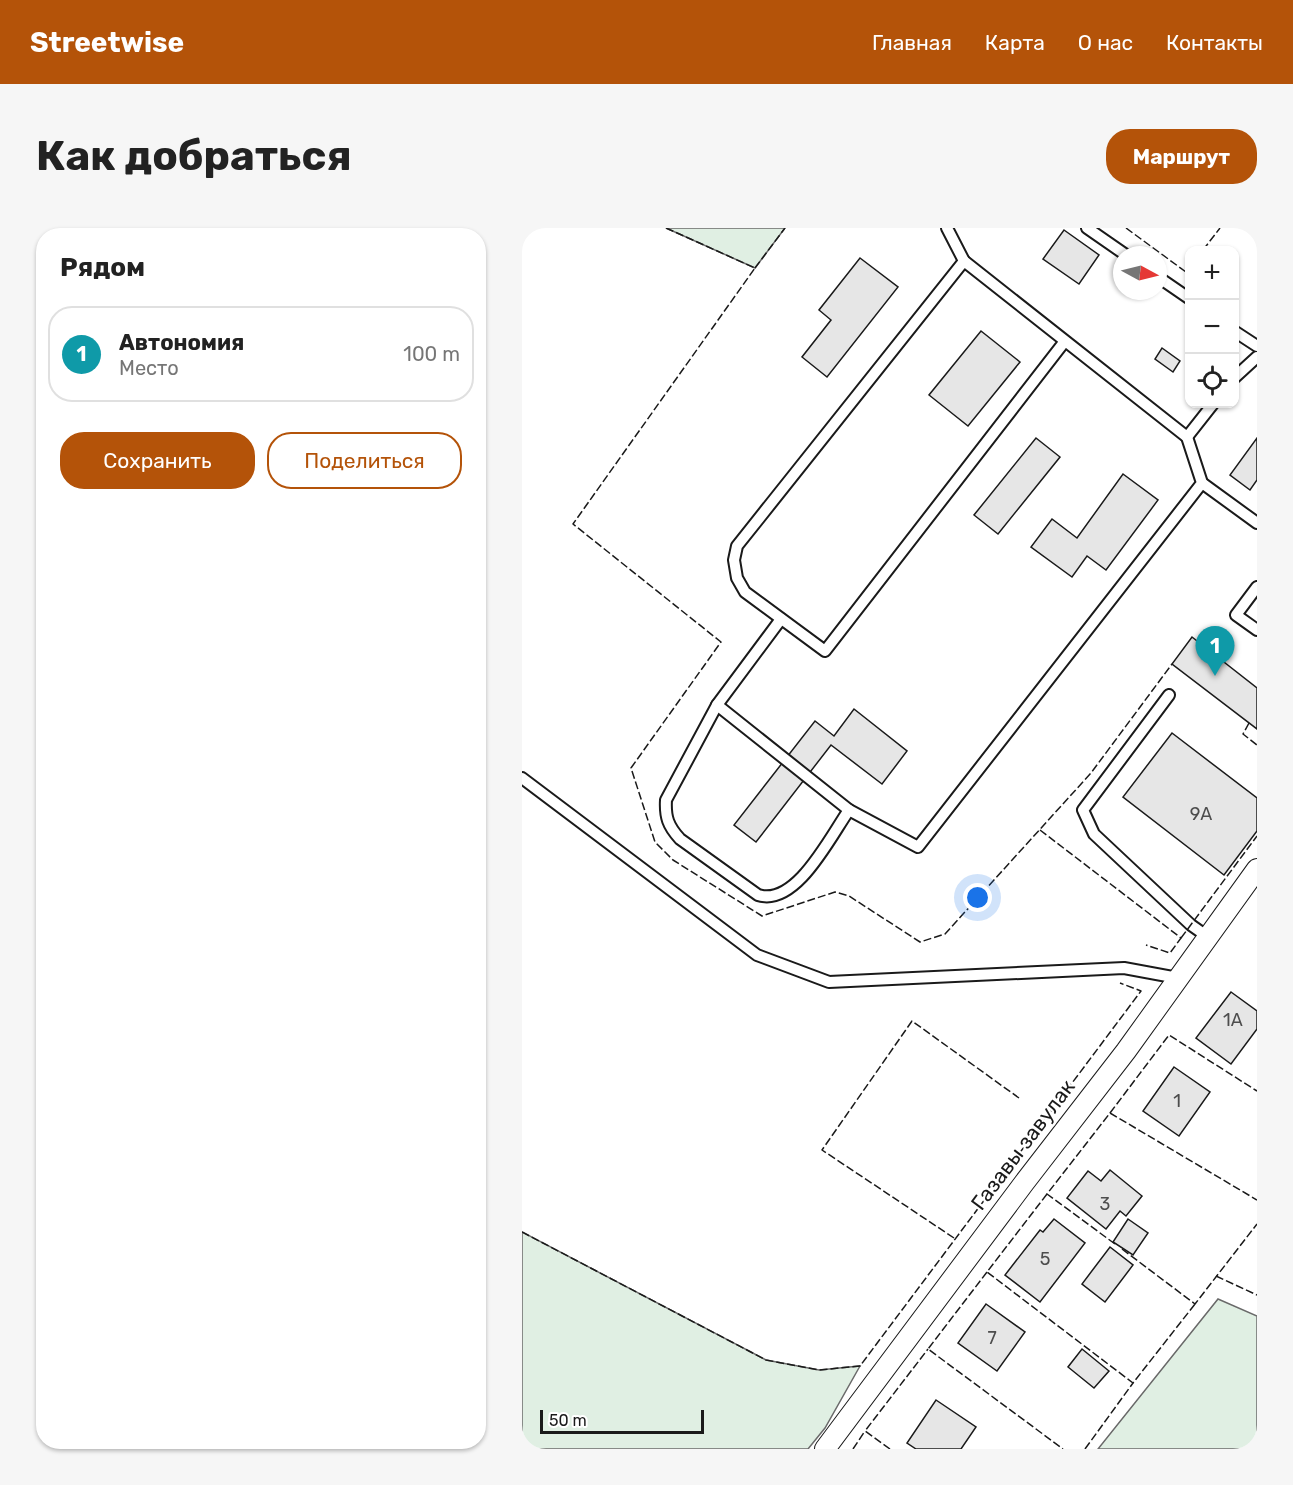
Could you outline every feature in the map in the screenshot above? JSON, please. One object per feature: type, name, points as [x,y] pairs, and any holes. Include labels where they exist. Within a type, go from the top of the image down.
[{"type":"street","name":"Газавы завулак","points":[[825,1449],[1208,938],[1257,869]]},
{"type":"lane","points":[[947,228],[964,261],[1187,437],[1202,483],[1257,523]]},
{"type":"lane","points":[[1087,228],[1113,246]]},
{"type":"lane","points":[[964,261],[737,546],[734,560],[736,578],[745,592],[825,651],[1065,341]]},
{"type":"lane","points":[[1167,284],[1185,296]]},
{"type":"lane","points":[[1239,334],[1257,346]]},
{"type":"lane","points":[[1239,373],[1257,357]]},
{"type":"lane","points":[[1187,437],[1210,408]]},
{"type":"lane","points":[[717,705],[849,810],[918,847],[1202,483]]},
{"type":"lane","points":[[1257,587],[1236,615],[1257,630]]},
{"type":"lane","points":[[781,619],[717,705],[666,800],[665,815],[670,828],[680,839],[758,895],[767,898],[780,896],[800,880],[849,810]]},
{"type":"lane","points":[[1169,695],[1083,810],[1094,834],[1191,926],[1208,938]]},
{"type":"lane","points":[[522,778],[757,955],[829,982],[1124,968],[1178,978]]},
{"type":"green space","points":[[666,228],[785,228],[755,268]]},
{"type":"green space","points":[[522,1232],[766,1360],[819,1370],[860,1366],[825,1428],[808,1449],[522,1449]]},
{"type":"green space","points":[[1218,1299],[1257,1316],[1257,1449],[1098,1449]]},
{"type":"building","points":[[1064,230],[1099,255],[1079,284],[1043,259]]},
{"type":"building","points":[[860,258],[898,287],[827,377],[802,357],[831,320],[819,310]]},
{"type":"building","points":[[981,331],[1020,362],[968,426],[929,395]]},
{"type":"building","points":[[1162,348],[1180,361],[1173,372],[1155,359]]},
{"type":"building","points":[[1036,438],[1060,457],[998,534],[974,515]]},
{"type":"building","points":[[1257,438],[1257,480],[1250,490],[1230,475]]},
{"type":"building","points":[[1123,474],[1158,500],[1106,570],[1087,556],[1072,577],[1031,547],[1052,519],[1077,538]]},
{"type":"building","points":[[1192,637],[1257,688],[1257,729],[1172,664]]},
{"type":"building","points":[[854,709],[907,751],[882,784],[831,745],[756,842],[734,825],[815,721],[834,736]]},
{"type":"building","points":[[1172,733],[1257,798],[1257,831],[1224,875],[1123,797]]},
{"type":"building","points":[[1231,992],[1257,1011],[1257,1029],[1231,1064],[1196,1038]]},
{"type":"building","points":[[1174,1067],[1210,1092],[1179,1136],[1143,1111]]},
{"type":"building","points":[[1110,1170],[1142,1196],[1126,1216],[1120,1211],[1106,1229],[1067,1198],[1088,1171],[1101,1181]]},
{"type":"building","points":[[1054,1219],[1085,1243],[1040,1302],[1005,1275],[1040,1230],[1043,1232]]},
{"type":"building","points":[[1128,1219],[1148,1233],[1133,1255],[1113,1242]]},
{"type":"building","points":[[1110,1247],[1133,1265],[1105,1302],[1082,1284]]},
{"type":"building","points":[[986,1304],[1025,1332],[997,1371],[958,1343]]},
{"type":"building","points":[[1082,1349],[1109,1371],[1094,1388],[1068,1367]]},
{"type":"building","points":[[936,1400],[976,1427],[961,1449],[916,1449],[907,1443]]},
{"type":"fence","points":[[666,228],[755,268],[573,524],[721,642],[631,768],[655,842],[673,860],[762,916],[835,892],[849,896],[920,942],[945,934],[1091,773],[1172,664]]},
{"type":"fence","points":[[755,268],[785,228]]},
{"type":"fence","points":[[1126,228],[1185,271]]},
{"type":"fence","points":[[1206,246],[1220,228]]},
{"type":"fence","points":[[1249,723],[1243,734],[1257,745]]},
{"type":"fence","points":[[1040,830],[1181,938],[1170,953],[1146,945]]},
{"type":"fence","points":[[1181,938],[1257,836]]},
{"type":"fence","points":[[522,1232],[766,1360],[819,1370],[860,1366],[1141,991],[1120,983]]},
{"type":"fence","points":[[954,1238],[822,1150],[912,1021],[1019,1098]]},
{"type":"fence","points":[[1110,1113],[1169,1035],[1257,1091]]},
{"type":"fence","points":[[1115,1244],[1047,1194],[1110,1113],[1257,1200]]},
{"type":"fence","points":[[1047,1194],[987,1272],[1133,1383],[1195,1304]]},
{"type":"fence","points":[[1122,1249],[1195,1304],[1257,1224]]},
{"type":"fence","points":[[987,1272],[928,1349],[1063,1449]]},
{"type":"fence","points":[[1216,1276],[1257,1295]]},
{"type":"fence","points":[[890,1449],[865,1431],[928,1349]]},
{"type":"fence","points":[[1085,1449],[1133,1383]]},
{"type":"fence","points":[[853,1449],[865,1431]]},
{"type":"place","name":"Автономия","points":[[1215,676]]}]
